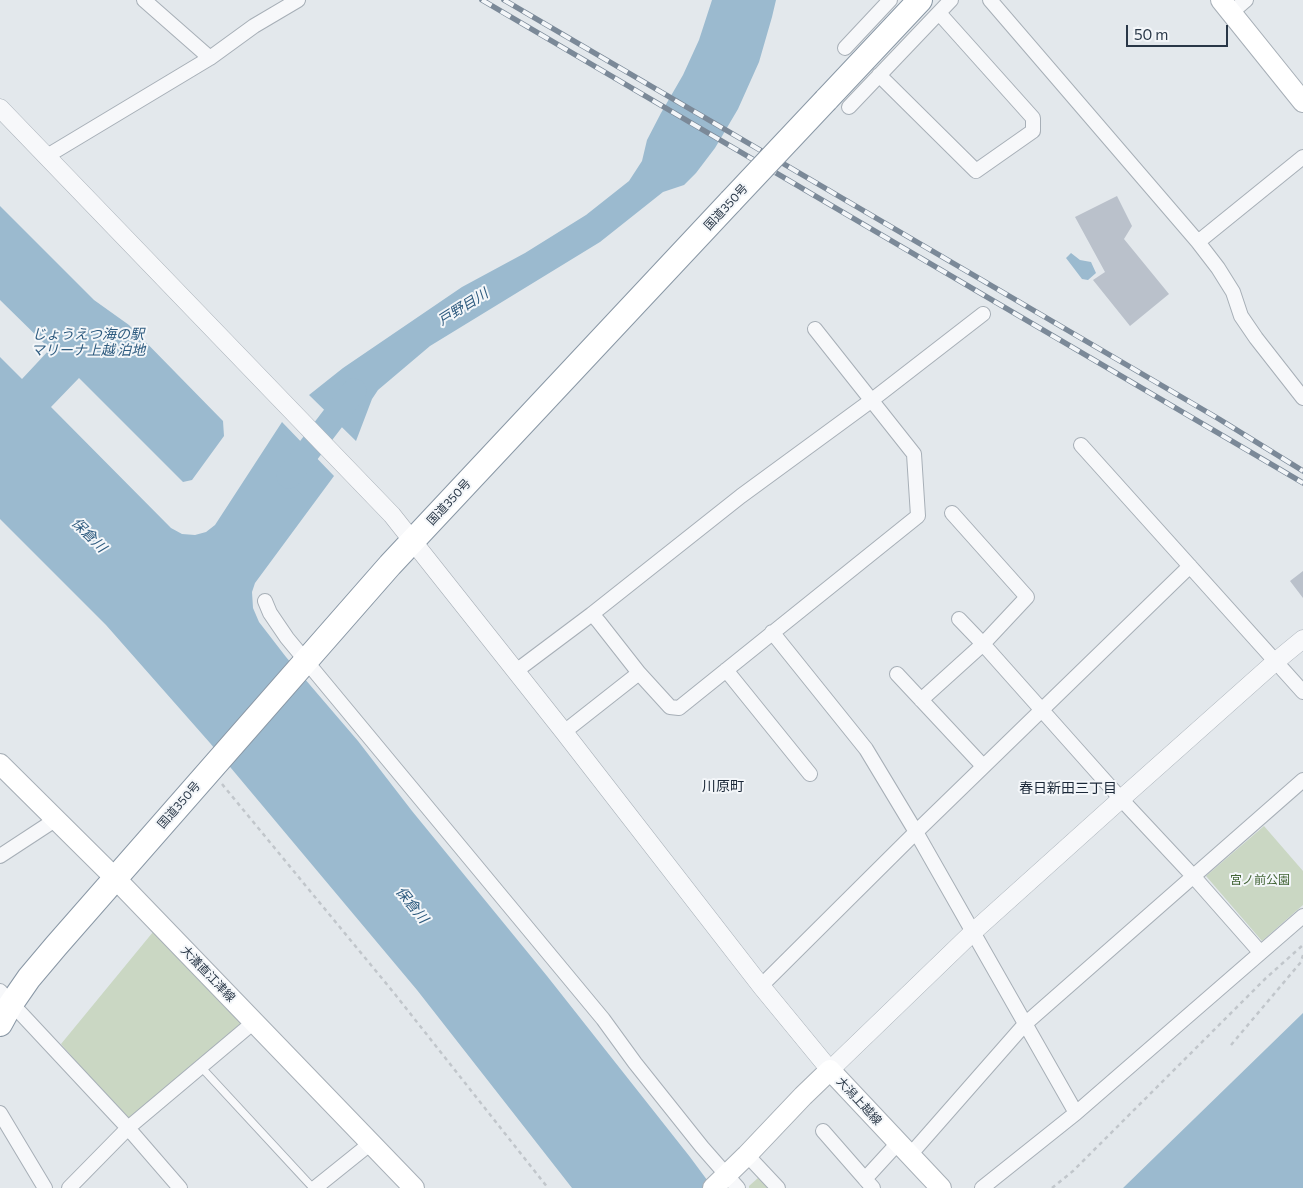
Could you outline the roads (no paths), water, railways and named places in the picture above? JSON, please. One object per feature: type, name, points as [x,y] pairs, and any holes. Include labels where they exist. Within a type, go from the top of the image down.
[{"type":"highway","name":"国道350号","points":[[4,1006],[412,541],[731,201],[929,6]]},
{"type":"main road","points":[[1233,4],[1303,102]]},
{"type":"main road","name":"大瀁直江津線","points":[[0,764],[115,878],[414,1188]]},
{"type":"main road","name":"大潟上越線","points":[[723,1184],[747,1155],[830,1070],[941,1188]]},
{"type":"street","points":[[144,0],[210,58]]},
{"type":"street","points":[[47,156],[210,58],[254,26],[298,0]]},
{"type":"street","points":[[849,107],[879,75],[929,6],[951,0]]},
{"type":"street","points":[[990,0],[1198,242],[1233,292],[1241,316],[1303,398]]},
{"type":"street","points":[[845,48],[884,2]]},
{"type":"street","points":[[879,75],[976,172],[1033,131],[1033,118],[929,6]]},
{"type":"street","points":[[0,108],[392,515],[564,732],[761,986],[830,1070],[973,932],[1303,639]]},
{"type":"street","points":[[1198,242],[1303,157]]},
{"type":"street","points":[[516,671],[592,614],[741,496],[872,400],[983,314]]},
{"type":"street","points":[[592,614],[639,673],[670,707],[679,708],[918,516],[914,454],[815,329]]},
{"type":"street","points":[[1081,446],[1303,692]]},
{"type":"street","points":[[921,700],[983,644],[1027,597],[952,513]]},
{"type":"street","points":[[761,986],[916,832],[1190,566]]},
{"type":"street","points":[[265,601],[270,613],[304,664],[603,1020],[635,1064],[702,1147],[723,1184]]},
{"type":"street","points":[[959,618],[1260,952]]},
{"type":"street","points":[[772,632],[866,749],[916,832],[1076,1113]]},
{"type":"street","points":[[726,670],[810,774]]},
{"type":"street","points":[[564,732],[639,673]]},
{"type":"street","points":[[897,674],[984,766]]},
{"type":"street","points":[[823,1131],[869,1183],[1025,1024],[1303,780]]},
{"type":"street","points":[[0,856],[55,820]]},
{"type":"street","points":[[982,1188],[1076,1113],[1303,916]]},
{"type":"street","points":[[4,1006],[128,1128],[180,1188]]},
{"type":"street","points":[[69,1188],[128,1128],[254,1022]]},
{"type":"street","points":[[0,1113],[45,1188]]},
{"type":"street","points":[[314,1188],[371,1143]]},
{"type":"street","points":[[747,1155],[778,1188]]},
{"type":"lane","points":[[201,1067],[314,1188]]},
{"type":"water","points":[[712,0],[776,0],[759,62],[738,109],[715,148],[696,173],[684,185],[663,192],[600,242],[430,346],[378,390],[372,399],[356,441],[309,395],[343,368],[462,287],[525,253],[586,215],[629,181],[642,161],[647,140],[683,75],[699,40]]},
{"type":"water","points":[[0,206],[94,300],[129,325],[223,421],[224,436],[192,480],[183,482],[79,378],[51,407],[171,528],[182,534],[195,535],[206,532],[215,525],[282,422],[334,476],[255,583],[252,592],[253,608],[259,622],[286,657],[358,741],[412,811],[547,976],[713,1188],[572,1188],[417,990],[210,743],[106,625],[0,519],[0,357],[22,379],[50,349],[0,300]]},
{"type":"water","points":[[1071,253],[1080,260],[1091,262],[1096,273],[1088,280],[1082,279],[1066,258]]},
{"type":"water","points":[[1303,1013],[1303,1188],[1123,1188]]},
{"type":"waterway","name":"戸野目川","points":[[289,476],[354,391]]},
{"type":"railway","points":[[482,0],[1303,483]]},
{"type":"railway","points":[[504,0],[1219,419],[1303,471]]},
{"type":"district","name":"川原町","points":[[723,786]]},
{"type":"district","name":"春日新田三丁目","points":[[1068,788]]},
{"type":"water label","name":"じょうえつ海の駅 マリーナ上越 泊地","points":[[88,342]]},
{"type":"water label","name":"保倉川","points":[[89,535]]},
{"type":"water label","name":"保倉川","points":[[412,905]]},
{"type":"park label","name":"宮ノ前公園","points":[[1260,880]]}]
